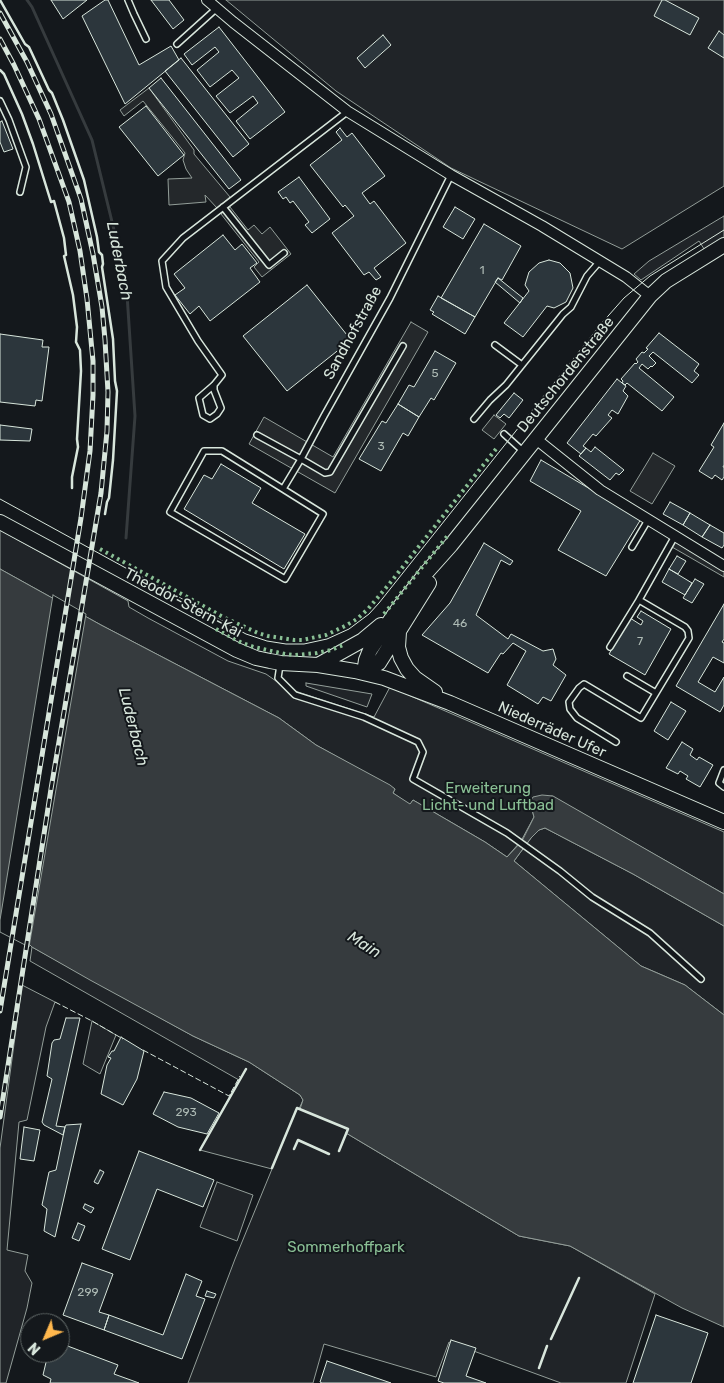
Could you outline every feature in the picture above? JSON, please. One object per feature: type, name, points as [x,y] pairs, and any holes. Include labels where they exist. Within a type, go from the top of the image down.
[{"type":"main road","name":"Deutschordenstraße","points":[[364,673],[378,663],[401,615],[432,579],[451,545],[650,296],[666,281],[724,245]]},
{"type":"main road","name":"Theodor-Stern-Kai","points":[[0,522],[237,650],[256,658],[281,663],[318,665],[364,673]]},
{"type":"main road","points":[[401,615],[398,647],[407,670],[450,703]]},
{"type":"main road","points":[[318,665],[363,640],[401,615]]},
{"type":"main road","name":"Niederräder Ufer","points":[[364,673],[384,678],[450,703],[724,822]]},
{"type":"street","points":[[207,0],[347,111],[452,175],[600,261],[626,277],[650,296]]},
{"type":"street","points":[[536,439],[600,490],[724,566]]},
{"type":"lane","points":[[128,0],[146,39]]},
{"type":"lane","points":[[177,44],[216,8]]},
{"type":"lane","points":[[0,102],[9,120],[26,167],[20,192]]},
{"type":"lane","points":[[214,385],[221,408],[217,414],[210,418],[203,415],[199,398],[222,375],[198,341],[166,287],[162,262],[183,238],[347,111]]},
{"type":"lane","name":"Sandhofstraße","points":[[283,489],[390,298],[452,175]]},
{"type":"lane","points":[[223,208],[269,265],[284,253]]},
{"type":"lane","points":[[474,419],[506,385],[563,314],[571,307],[587,276],[600,261]]},
{"type":"lane","points":[[495,345],[522,366]]},
{"type":"lane","points":[[257,435],[325,473],[330,472],[403,346]]},
{"type":"lane","points":[[504,434],[525,452]]},
{"type":"lane","points":[[204,451],[222,451],[283,489],[323,514],[285,580],[170,512],[204,451]]},
{"type":"lane","points":[[632,547],[648,519]]},
{"type":"lane","points":[[610,647],[675,536]]},
{"type":"lane","points":[[616,742],[577,718],[570,709],[570,702],[579,688],[584,684],[641,718],[689,638],[685,627],[638,600]]},
{"type":"lane","points":[[281,663],[278,678],[295,695],[364,717],[418,742],[423,752],[413,780],[516,839],[560,871],[592,898],[650,934],[701,978]]},
{"type":"lane","points":[[627,676],[656,693]]},
{"type":"lane","points":[[724,770],[719,783],[724,787]]},
{"type":"green space","points":[[226,0],[724,0],[724,186],[622,249],[451,168],[336,91]]},
{"type":"green space","points":[[724,216],[724,240],[706,252],[699,241],[641,280],[634,274],[649,261]]},
{"type":"green space","name":"Erweiterung Licht- und Luftbad","points":[[0,530],[128,601],[129,607],[148,618],[228,661],[266,674],[286,688],[374,717],[390,687],[724,832],[724,894],[552,796],[530,802],[534,817],[521,841],[507,857],[413,800],[410,805],[393,793],[395,789],[316,745],[279,718],[101,625],[0,569]]},
{"type":"green space","points":[[306,683],[372,694],[367,707],[306,686]]},
{"type":"green space","name":"Erweiterung Licht- und Luftbad","points":[[545,828],[633,874],[724,926],[724,1015],[685,985],[641,966],[514,861],[531,838],[539,830]]},
{"type":"green space","name":"Sommerhoffpark","points":[[32,947],[193,1036],[249,1062],[300,1095],[303,1100],[299,1109],[348,1129],[346,1133],[519,1236],[570,1246],[655,1294],[626,1383],[561,1383],[449,1342],[436,1377],[324,1344],[313,1383],[188,1383],[235,1259],[272,1169],[200,1150],[239,1080],[30,961]]},
{"type":"green space","points":[[22,985],[55,1002],[46,1027],[27,1120],[19,1122],[7,1250],[28,1255],[25,1271],[32,1283],[26,1313],[20,1313],[20,1333],[6,1383],[0,1383],[0,1148]]},
{"type":"green space","points":[[92,1021],[116,1035],[100,1074],[83,1064]]},
{"type":"green space","points":[[217,1182],[253,1195],[237,1241],[200,1227]]},
{"type":"shaded area","points":[[149,88],[194,150],[194,154],[230,197],[217,208],[205,195],[206,202],[169,205],[168,179],[192,178],[183,160],[185,153],[143,101],[124,116],[120,110]]},
{"type":"shaded area","points":[[230,207],[248,230],[254,225],[262,234],[270,227],[291,254],[262,277],[254,267],[259,262],[221,214]]},
{"type":"shaded area","points":[[411,322],[428,332],[335,493],[249,444],[264,417],[333,457]]},
{"type":"shaded area","points":[[494,415],[506,424],[494,439],[482,430]]},
{"type":"shaded area","points":[[653,453],[675,466],[652,504],[630,491]]},
{"type":"shaded area","points":[[675,540],[724,570],[724,577],[672,547]]},
{"type":"water","name":"Main","points":[[0,569],[101,625],[279,718],[316,745],[390,785],[395,789],[393,793],[410,804],[413,800],[507,857],[522,841],[534,817],[530,802],[533,797],[542,795],[553,796],[724,894],[724,926],[633,874],[545,828],[539,830],[531,838],[514,861],[641,966],[685,985],[724,1015],[724,1327],[682,1308],[570,1246],[519,1236],[346,1133],[348,1129],[300,1109],[303,1100],[300,1095],[249,1062],[193,1036],[0,929]]},
{"type":"pier","points":[[53,595],[86,614],[29,947],[0,932],[0,920]]},
{"type":"building","points":[[51,0],[87,0],[63,19]]},
{"type":"building","points":[[105,0],[108,0],[139,65],[171,46],[179,60],[125,104],[82,16]]},
{"type":"building","points":[[151,0],[169,0],[184,20],[173,29]]},
{"type":"building","points":[[662,0],[699,18],[690,35],[654,16]]},
{"type":"building","points":[[219,27],[285,112],[250,139],[236,121],[258,103],[253,96],[230,113],[216,96],[239,78],[232,70],[210,87],[197,70],[219,52],[215,47],[192,65],[184,54]]},
{"type":"building","points":[[719,31],[724,35],[724,58],[708,48]]},
{"type":"building","points":[[383,35],[391,45],[365,68],[357,58]]},
{"type":"building","points":[[181,58],[249,144],[233,157],[165,71]]},
{"type":"building","points":[[161,78],[241,180],[229,189],[149,88]]},
{"type":"building","points":[[146,106],[184,155],[158,176],[119,127]]},
{"type":"building","points":[[2,121],[13,149],[4,152],[0,142],[0,122]]},
{"type":"building","points":[[340,128],[347,137],[352,133],[385,176],[362,193],[370,204],[374,201],[406,243],[374,268],[381,277],[376,280],[369,272],[364,275],[332,233],[354,216],[345,205],[343,207],[310,165],[342,140],[336,132]]},
{"type":"building","points":[[299,177],[330,219],[312,233],[305,225],[309,222],[293,201],[290,203],[286,197],[283,199],[278,192]]},
{"type":"building","points":[[455,207],[475,219],[463,239],[443,227]]},
{"type":"building","points":[[484,224],[521,246],[502,280],[498,278],[475,317],[441,298]]},
{"type":"building","points":[[223,235],[235,250],[242,244],[257,263],[250,268],[260,282],[210,321],[199,306],[190,314],[175,295],[185,288],[174,274]]},
{"type":"building","points":[[549,260],[560,263],[570,273],[573,288],[566,302],[554,308],[547,306],[523,337],[504,323],[529,291],[525,285],[529,272],[539,263]]},
{"type":"building","points":[[498,278],[523,298],[520,303],[495,282]]},
{"type":"building","points":[[307,285],[351,340],[287,391],[243,336]]},
{"type":"building","points":[[438,296],[475,317],[465,334],[432,314],[434,312],[430,310]]},
{"type":"building","points":[[659,333],[699,364],[694,371],[699,375],[692,383],[653,352],[649,356],[656,363],[648,369],[642,364],[639,368],[674,397],[662,411],[627,383],[625,385],[622,383],[621,379],[638,362],[636,359],[642,352],[644,353],[648,349],[646,348]]},
{"type":"building","points":[[0,334],[43,340],[42,347],[49,347],[42,401],[36,400],[35,406],[0,402]]},
{"type":"building","points":[[435,351],[456,363],[434,400],[431,398],[419,417],[398,404],[409,385],[414,387]]},
{"type":"building","points":[[617,379],[626,386],[623,391],[628,396],[618,414],[612,410],[608,415],[612,418],[596,436],[593,434],[583,446],[586,448],[581,454],[567,443]]},
{"type":"building","points":[[514,393],[523,400],[509,418],[504,414],[500,418],[496,415]]},
{"type":"building","points":[[398,404],[419,417],[408,436],[403,433],[381,471],[359,459],[382,421],[386,423]]},
{"type":"building","points":[[724,423],[724,477],[722,480],[715,475],[712,479],[699,471],[714,447],[711,445]]},
{"type":"building","points":[[0,425],[32,429],[30,441],[0,440]]},
{"type":"building","points":[[595,447],[624,470],[619,475],[616,473],[610,480],[579,456],[586,448],[591,452]]},
{"type":"building","points":[[541,460],[641,519],[606,576],[558,550],[581,511],[530,481]]},
{"type":"building","points":[[221,464],[261,488],[252,503],[305,534],[284,569],[184,509],[204,475],[212,479]]},
{"type":"building","points":[[670,502],[690,513],[683,525],[663,514]]},
{"type":"building","points":[[690,513],[710,525],[702,537],[683,525]]},
{"type":"building","points":[[710,525],[724,533],[724,545],[722,548],[702,537]]},
{"type":"building","points":[[484,543],[513,561],[510,565],[501,560],[476,615],[508,639],[511,634],[543,651],[553,649],[556,659],[553,665],[566,675],[551,701],[543,697],[538,704],[507,685],[526,651],[513,643],[503,654],[501,653],[488,673],[422,635],[450,603]]},
{"type":"building","points":[[677,556],[686,561],[678,574],[669,569]]},
{"type":"building","points":[[669,569],[692,583],[685,595],[662,582]]},
{"type":"building","points":[[695,579],[704,584],[692,603],[683,598]]},
{"type":"building","points":[[724,604],[724,639],[722,642],[724,643],[724,663],[713,657],[698,682],[715,692],[724,677],[724,705],[720,712],[676,686]]},
{"type":"building","points":[[641,611],[671,629],[645,675],[609,654],[630,618],[641,625],[643,621],[637,617]]},
{"type":"building","points":[[671,702],[686,711],[668,740],[654,731]]},
{"type":"building","points":[[682,742],[693,749],[690,755],[697,760],[699,757],[713,765],[700,787],[686,779],[688,776],[680,771],[678,774],[666,768]]},
{"type":"building","points":[[66,1018],[80,1018],[56,1126],[65,1127],[63,1135],[42,1122],[52,1079],[47,1076],[52,1043],[54,1040],[60,1039]]},
{"type":"building","points":[[121,1037],[144,1051],[137,1079],[123,1105],[101,1094],[107,1065],[111,1058],[108,1057],[114,1051]]},
{"type":"building","points":[[164,1092],[191,1098],[219,1113],[207,1134],[178,1127],[153,1114]]},
{"type":"building","points":[[81,1124],[55,1237],[44,1231],[47,1209],[42,1205],[49,1172],[56,1170],[66,1125]]},
{"type":"building","points":[[24,1127],[40,1130],[34,1161],[20,1159]]},
{"type":"building","points":[[139,1151],[214,1180],[203,1207],[157,1189],[130,1260],[102,1249]]},
{"type":"building","points":[[100,1170],[104,1172],[98,1184],[94,1182]]},
{"type":"building","points":[[85,1204],[94,1208],[91,1213],[83,1208]]},
{"type":"building","points":[[78,1223],[85,1226],[79,1241],[72,1238]]},
{"type":"building","points":[[82,1263],[113,1274],[99,1312],[109,1315],[104,1330],[70,1318],[70,1313],[64,1313]]},
{"type":"building","points":[[186,1274],[202,1281],[196,1296],[205,1299],[182,1359],[104,1330],[109,1315],[163,1335]]},
{"type":"building","points":[[207,1291],[216,1294],[214,1298],[205,1296]]},
{"type":"building","points":[[656,1315],[708,1333],[691,1383],[633,1383]]},
{"type":"building","points":[[451,1340],[476,1348],[466,1376],[486,1383],[444,1383],[438,1381]]},
{"type":"building","points":[[70,1347],[118,1365],[114,1374],[139,1383],[50,1383],[51,1379],[43,1375],[46,1363],[70,1363]]},
{"type":"building","points":[[327,1361],[391,1383],[322,1383],[320,1382]]},
{"type":"waterway","name":"Luderbach","points":[[27,0],[32,7],[92,140],[126,279],[135,416],[126,538]]},
{"type":"tram line","points":[[0,499],[246,634],[267,641],[286,644],[304,644],[327,639],[349,629],[369,614],[379,603],[601,324],[624,298],[650,276],[724,230]]},
{"type":"railway","points":[[0,13],[27,62],[51,114],[81,199],[102,307],[108,392],[107,431],[101,493],[51,789],[0,1117]]},
{"type":"railway","points":[[0,39],[39,119],[69,202],[80,251],[93,361],[90,451],[81,518],[0,1011]]},
{"type":"hedge","points":[[100,549],[225,618],[258,633],[294,640],[326,635],[357,619],[368,609],[496,449]]},
{"type":"hedge","points":[[384,614],[449,534]]},
{"type":"hedge","points":[[216,629],[242,643],[285,654],[317,653],[343,645]]},
{"type":"fence","points":[[55,1002],[123,1039]]},
{"type":"fence","points":[[143,1050],[229,1096],[240,1076]]},
{"type":"wall","points":[[0,0],[25,44],[29,47],[63,120],[84,180],[99,252],[102,255],[102,267],[113,339],[117,391],[113,460],[109,498],[105,514]]},
{"type":"wall","points":[[0,70],[4,74],[22,114],[51,202],[54,201],[64,238],[66,255],[64,256],[73,295],[77,327],[76,342],[80,350],[81,371],[78,447],[72,477],[72,488]]},
{"type":"wall","points":[[200,1150],[246,1069]]},
{"type":"wall","points":[[272,1168],[297,1108],[348,1129],[339,1151]]},
{"type":"wall","points":[[294,1149],[298,1140],[329,1154]]},
{"type":"wall","points":[[551,1339],[579,1278]]},
{"type":"wall","points":[[539,1368],[547,1346]]}]
